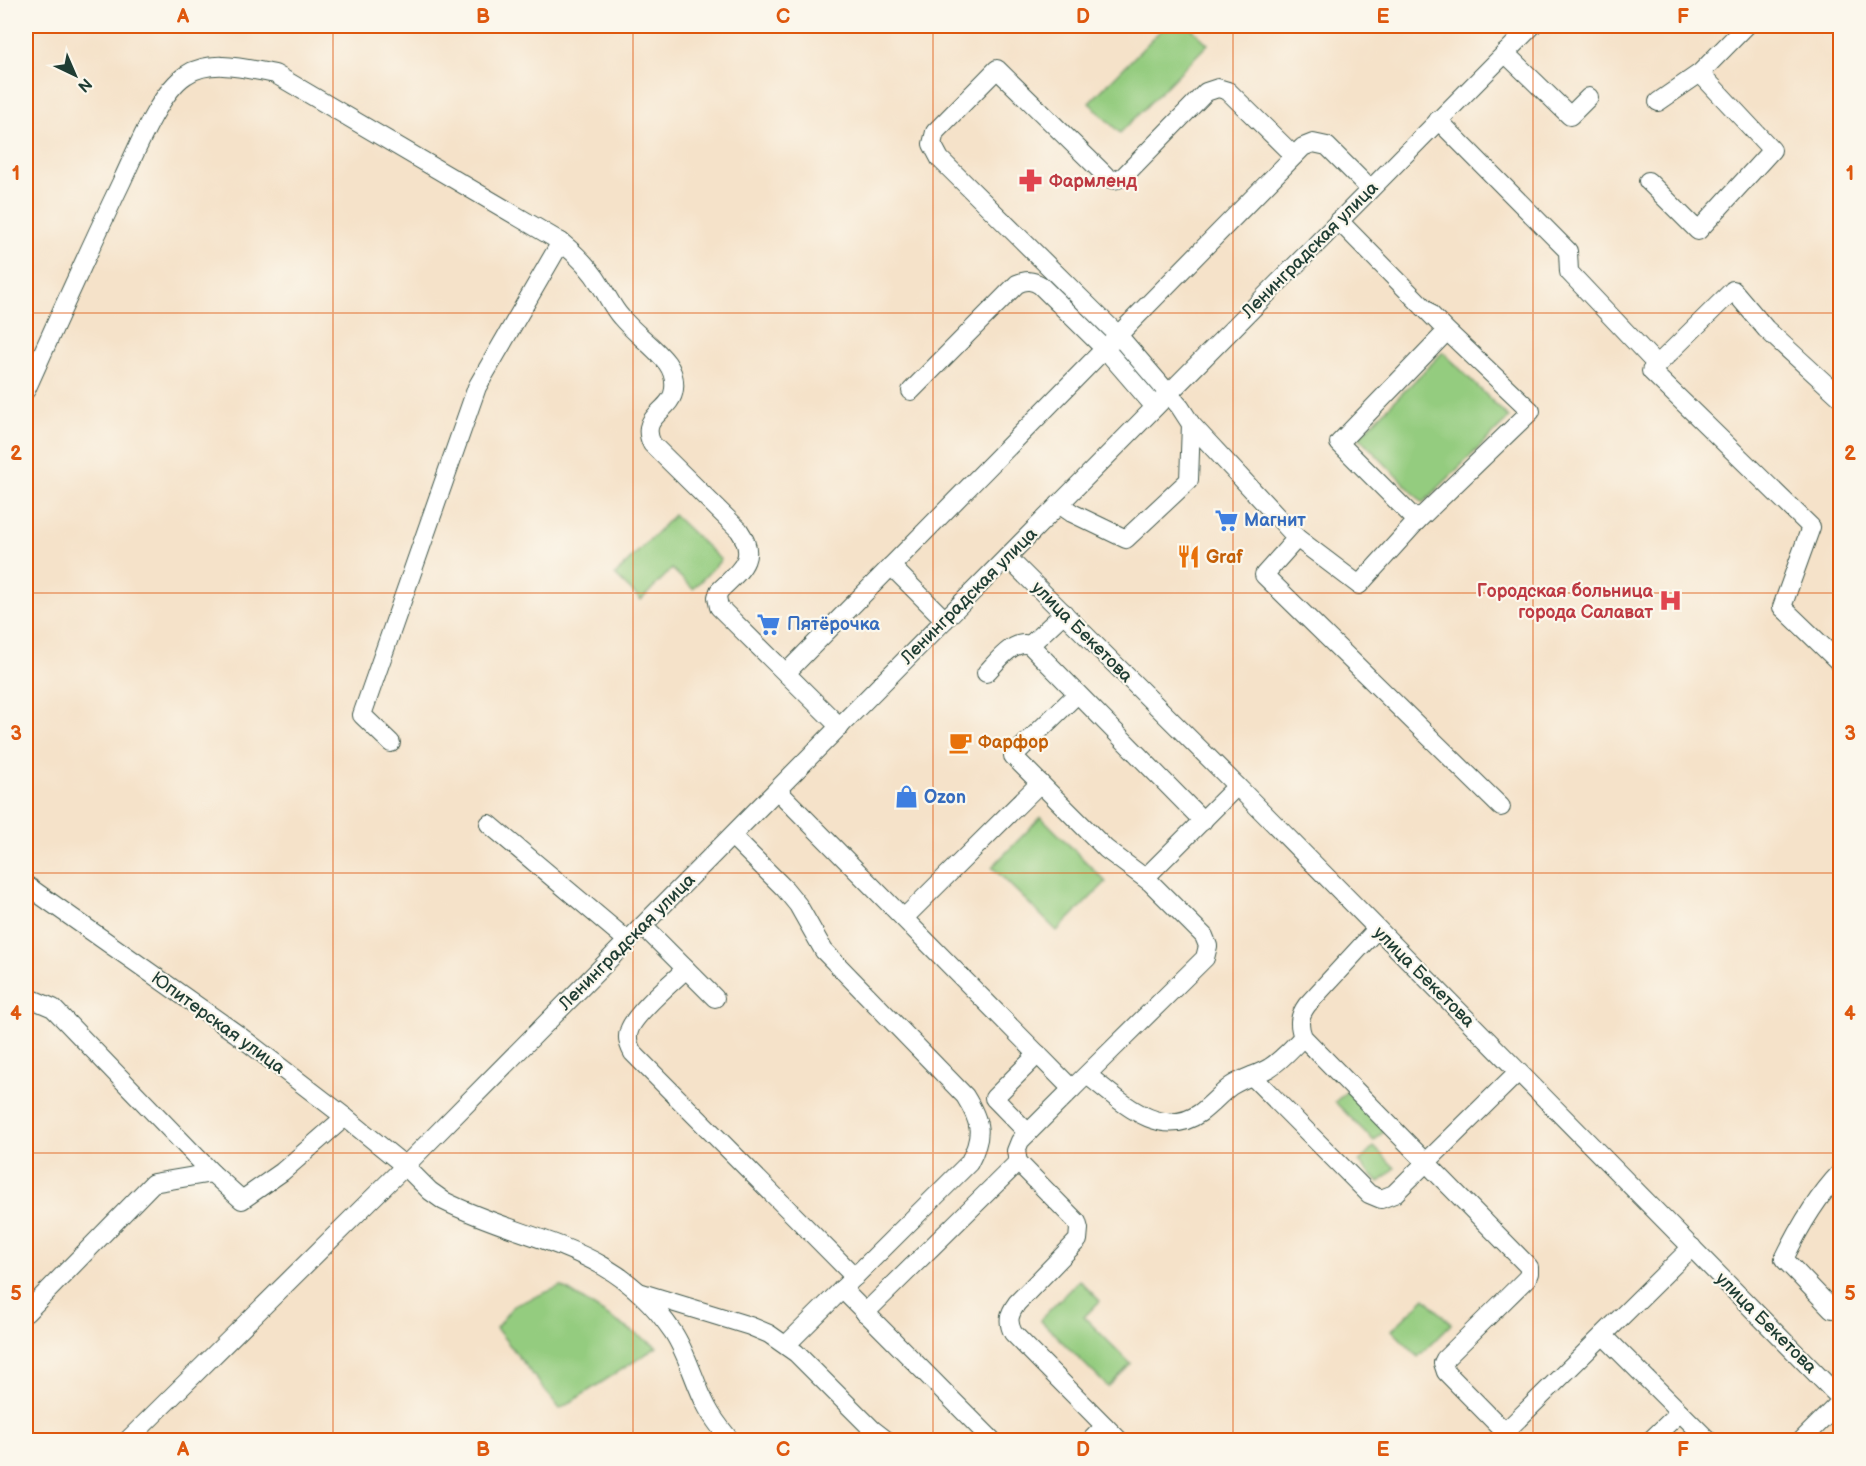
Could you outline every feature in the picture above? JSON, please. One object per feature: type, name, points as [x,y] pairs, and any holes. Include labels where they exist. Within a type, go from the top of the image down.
[{"type":"street","name":"Ленинградская улица","points":[[128,1440],[405,1166],[1532,26]]},
{"type":"street","points":[[1658,102],[1700,73],[1746,26]]},
{"type":"street","points":[[1505,53],[1570,116],[1589,97]]},
{"type":"street","points":[[26,390],[79,271],[167,93],[187,73],[200,69],[220,66],[275,74],[561,242],[591,272],[621,317],[667,363],[672,373],[674,389],[672,399],[653,418],[649,425],[649,439],[739,530],[745,539],[748,553],[745,565],[719,591],[718,603],[723,612],[840,727]]},
{"type":"street","points":[[1162,401],[1118,335],[940,159],[935,153],[933,138],[935,132],[997,69],[1109,179],[1118,180],[1206,92],[1218,88],[1228,91],[1294,156]]},
{"type":"street","points":[[1648,181],[1698,231],[1772,150],[1700,73]]},
{"type":"street","points":[[1438,120],[1568,251],[1569,272],[1657,365]]},
{"type":"street","points":[[786,673],[1308,144],[1318,142],[1323,144],[1370,189]]},
{"type":"street","points":[[911,391],[1017,284],[1024,281],[1035,282],[1162,401],[1191,424],[1297,538],[1359,585],[1417,521],[1531,411],[1447,331],[1338,221]]},
{"type":"street","points":[[392,742],[362,715],[477,387],[561,242]]},
{"type":"street","points":[[1840,397],[1766,329],[1733,290],[1651,371],[1811,528],[1782,607],[1840,663]]},
{"type":"street","points":[[1417,521],[1340,443],[1447,331]]},
{"type":"street","points":[[1059,504],[1072,513],[1126,539],[1189,480],[1191,424]]},
{"type":"street","points":[[1297,538],[1264,575],[1501,807]]},
{"type":"street","name":"улица Бекетова","points":[[1007,557],[1237,786],[1840,1400]]},
{"type":"street","points":[[891,567],[945,620]]},
{"type":"street","points":[[1030,645],[1064,613]]},
{"type":"street","points":[[986,673],[1014,646],[1023,643],[1030,645],[1203,821]]},
{"type":"street","points":[[1077,694],[1014,756],[1106,849],[1145,878],[1204,936],[1208,951],[1205,958],[1017,1146],[1018,1162],[1077,1222],[1079,1234],[1073,1247],[1017,1303],[1011,1312],[1010,1326],[1013,1333],[1119,1440]]},
{"type":"street","points":[[904,918],[1040,783]]},
{"type":"street","points":[[1145,878],[1237,786]]},
{"type":"street","points":[[777,790],[1072,1089]]},
{"type":"street","points":[[489,824],[628,941]]},
{"type":"street","points":[[732,836],[798,905],[824,951],[965,1096],[976,1114],[979,1126],[976,1150],[969,1163],[786,1345]]},
{"type":"street","name":"Юпитерская улица","points":[[26,885],[237,1034],[345,1117],[444,1201],[580,1253],[616,1274],[638,1292]]},
{"type":"street","points":[[643,926],[715,998]]},
{"type":"street","points":[[1377,929],[1302,1013],[1299,1028],[1303,1037],[1529,1267],[1527,1278],[1443,1363],[1446,1372],[1503,1436],[1692,1248]]},
{"type":"street","points":[[686,969],[636,1019],[629,1029],[629,1046],[633,1053],[848,1283],[866,1313],[992,1440]]},
{"type":"street","points":[[29,1002],[52,1008],[212,1173],[242,1200],[282,1172],[345,1117]]},
{"type":"street","points":[[1087,1075],[1139,1114],[1151,1120],[1174,1123],[1185,1121],[1199,1114],[1228,1088],[1276,1063],[1303,1037]]},
{"type":"street","points":[[994,1098],[1038,1054]]},
{"type":"street","points":[[1252,1076],[1376,1198],[1386,1198],[1394,1194],[1518,1072]]},
{"type":"street","points":[[965,1096],[994,1098],[1028,1133]]},
{"type":"street","points":[[866,1313],[1018,1162]]},
{"type":"street","points":[[26,1313],[153,1183],[212,1173]]},
{"type":"street","points":[[1833,1309],[1784,1259],[1798,1230],[1826,1188],[1840,1173]]},
{"type":"street","points":[[638,1292],[750,1326],[769,1334],[786,1345],[886,1440]]},
{"type":"street","points":[[638,1292],[656,1310],[674,1334],[687,1358],[707,1406],[730,1440]]},
{"type":"street","points":[[1604,1335],[1708,1440]]},
{"type":"street","points":[[1802,1440],[1840,1400]]},
{"type":"street","points":[[1650,1440],[1680,1412]]},
{"type":"street","points":[[1091,1440],[1105,1426]]},
{"type":"green space","points":[[1165,26],[1189,26],[1208,44],[1120,133],[1089,103]]},
{"type":"green space","points":[[1443,352],[1509,418],[1423,503],[1359,437]]},
{"type":"green space","points":[[674,515],[721,560],[693,589],[672,569],[641,600],[615,575]]},
{"type":"green space","points":[[1041,817],[1106,882],[1057,931],[992,867]]},
{"type":"green space","points":[[1347,1091],[1385,1130],[1374,1141],[1335,1102]]},
{"type":"green space","points":[[1374,1147],[1395,1168],[1379,1183],[1359,1162]]},
{"type":"green space","points":[[1079,1280],[1100,1301],[1084,1317],[1131,1364],[1108,1387],[1040,1320]]},
{"type":"green space","points":[[561,1286],[657,1347],[560,1409],[496,1328],[513,1306]]},
{"type":"green space","points":[[1425,1298],[1451,1324],[1418,1357],[1392,1330]]},
{"type":"place","name":"Фармленд","points":[[1031,181]]},
{"type":"place","name":"Магнит","points":[[1226,520]]},
{"type":"place","name":"Graf","points":[[1188,557]]},
{"type":"place","name":"Городская больница города Салават","points":[[1671,601]]},
{"type":"place","name":"Пятёрочка","points":[[769,624]]},
{"type":"place","name":"Фарфор","points":[[960,742]]},
{"type":"place","name":"Ozon","points":[[906,797]]}]
